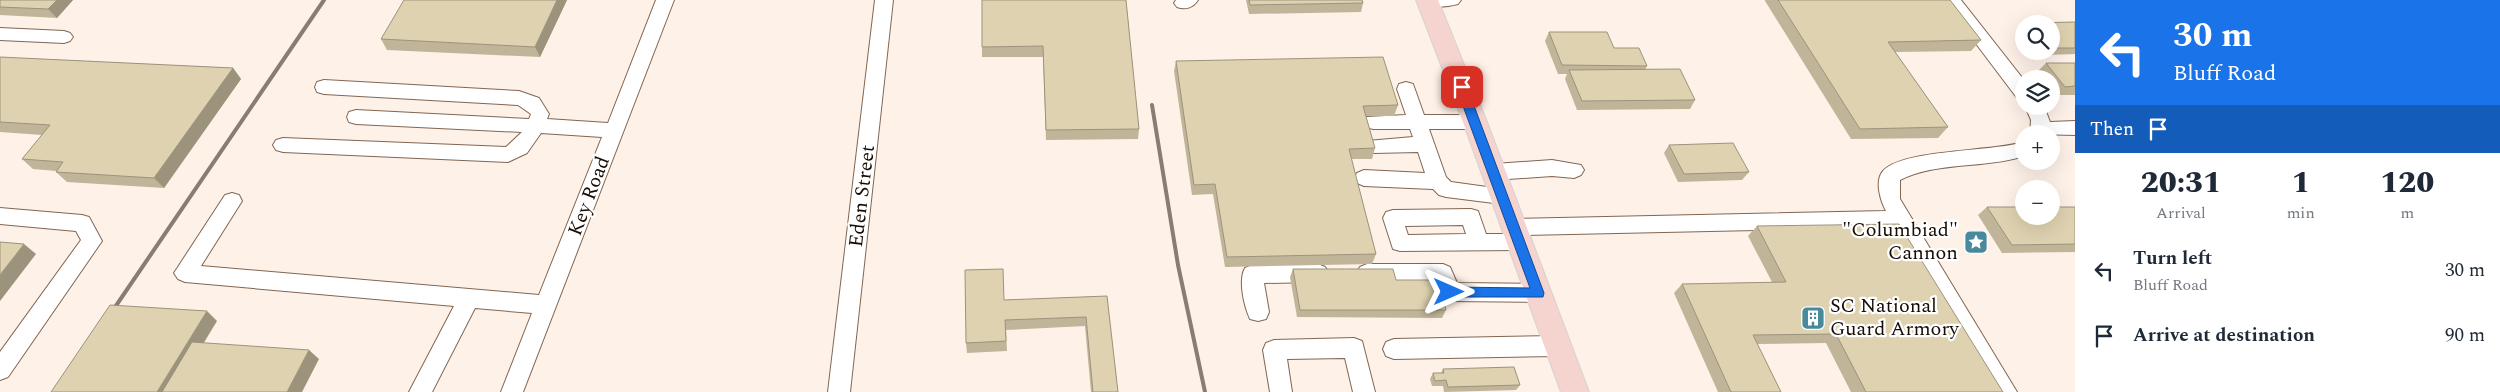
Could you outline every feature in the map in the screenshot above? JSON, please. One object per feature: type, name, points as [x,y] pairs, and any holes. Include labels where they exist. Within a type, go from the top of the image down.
[{"type":"main road","points":[[1428,0],[1575,392]]},
{"type":"street","name":"Key Road","points":[[512,392],[665,0]]},
{"type":"street","name":"Eden Street","points":[[839,392],[884,0]]},
{"type":"street","points":[[1428,0],[1452,0]]},
{"type":"street","points":[[1952,0],[2015,81]]},
{"type":"street","points":[[0,34],[64,37]]},
{"type":"street","points":[[283,144],[508,155],[518,151],[526,144],[540,114],[538,108],[531,102],[519,98],[324,87]]},
{"type":"street","points":[[1406,89],[1438,181],[1446,188],[1502,196]]},
{"type":"street","points":[[337,147],[374,90]]},
{"type":"street","points":[[356,117],[614,130]]},
{"type":"street","points":[[1373,122],[1475,122]]},
{"type":"street","points":[[2060,129],[2075,128]]},
{"type":"street","points":[[1374,146],[1425,144]]},
{"type":"street","points":[[2006,392],[1890,200],[1890,176],[1914,164],[2015,152]]},
{"type":"street","points":[[1494,172],[1552,168],[1574,170]]},
{"type":"street","points":[[1364,178],[1438,181]]},
{"type":"street","points":[[232,201],[185,273],[546,305]]},
{"type":"street","points":[[0,216],[82,223],[92,241],[0,370]]},
{"type":"street","points":[[1479,243],[1516,234],[1902,219]]},
{"type":"street","points":[[1258,312],[1252,274],[1443,273],[1449,292],[1538,293]]},
{"type":"street","points":[[420,392],[469,298]]},
{"type":"street","points":[[1394,349],[1558,346]]},
{"type":"street","points":[[1281,392],[1274,350],[1354,348],[1364,392]]},
{"type":"building","points":[[0,0],[57,0],[48,9],[0,7]]},
{"type":"building","points":[[404,0],[557,0],[535,47],[381,39]]},
{"type":"building","points":[[982,0],[1126,0],[1139,129],[1046,130],[1043,46],[982,47]]},
{"type":"building","points":[[1249,0],[1362,0],[1363,3],[1250,5]]},
{"type":"building","points":[[1778,0],[1950,0],[1981,40],[1888,42],[1948,127],[1860,129]]},
{"type":"building","points":[[2060,22],[2075,22],[2075,48],[2060,48]]},
{"type":"building","points":[[1549,32],[1607,32],[1614,48],[1639,48],[1647,66],[1562,65]]},
{"type":"building","points":[[0,57],[233,68],[154,178],[56,172],[63,162],[22,159],[50,125],[0,122]]},
{"type":"building","points":[[1383,57],[1398,105],[1363,106],[1375,148],[1349,149],[1376,254],[1227,257],[1215,184],[1194,185],[1176,61]]},
{"type":"building","points":[[2046,63],[2075,63],[2075,86],[2065,87],[2060,81],[2060,70],[2052,70]]},
{"type":"building","points":[[1680,69],[1695,100],[1582,101],[1569,70]]},
{"type":"building","points":[[1733,143],[1749,172],[1684,174],[1669,145]]},
{"type":"building","points":[[1987,207],[2015,207],[2015,225],[2060,225],[2060,207],[2075,207],[2075,244],[2012,245]]},
{"type":"building","name":"SC National Guard Armory","points":[[1899,224],[2003,392],[1866,392],[1836,334],[1753,335],[1781,392],[1731,392],[1682,284],[1786,282],[1757,226]]},
{"type":"building","points":[[0,242],[24,244],[0,275]]},
{"type":"building","points":[[1003,269],[1004,300],[1107,296],[1118,392],[1093,392],[1086,317],[1005,320],[1006,341],[966,343],[965,270]]},
{"type":"building","points":[[1293,269],[1393,269],[1396,280],[1438,280],[1446,310],[1300,310]]},
{"type":"building","points":[[110,305],[207,311],[157,392],[51,392]]},
{"type":"building","points":[[192,342],[309,350],[287,392],[162,392]]},
{"type":"building","points":[[1514,367],[1520,385],[1448,387],[1446,380],[1435,381],[1433,373],[1444,373],[1443,369]]},
{"type":"railway","points":[[109,316],[324,0]]},
{"type":"railway","points":[[1152,105],[1178,265],[1205,392]]},
{"type":"place","name":"\"Columbiad\" Cannon","points":[[1976,242]]},
{"type":"place","name":"SC National Guard Armory","points":[[1813,318]]},
{"type":"route","points":[[1449,292],[1538,293],[1462,87]]}]
